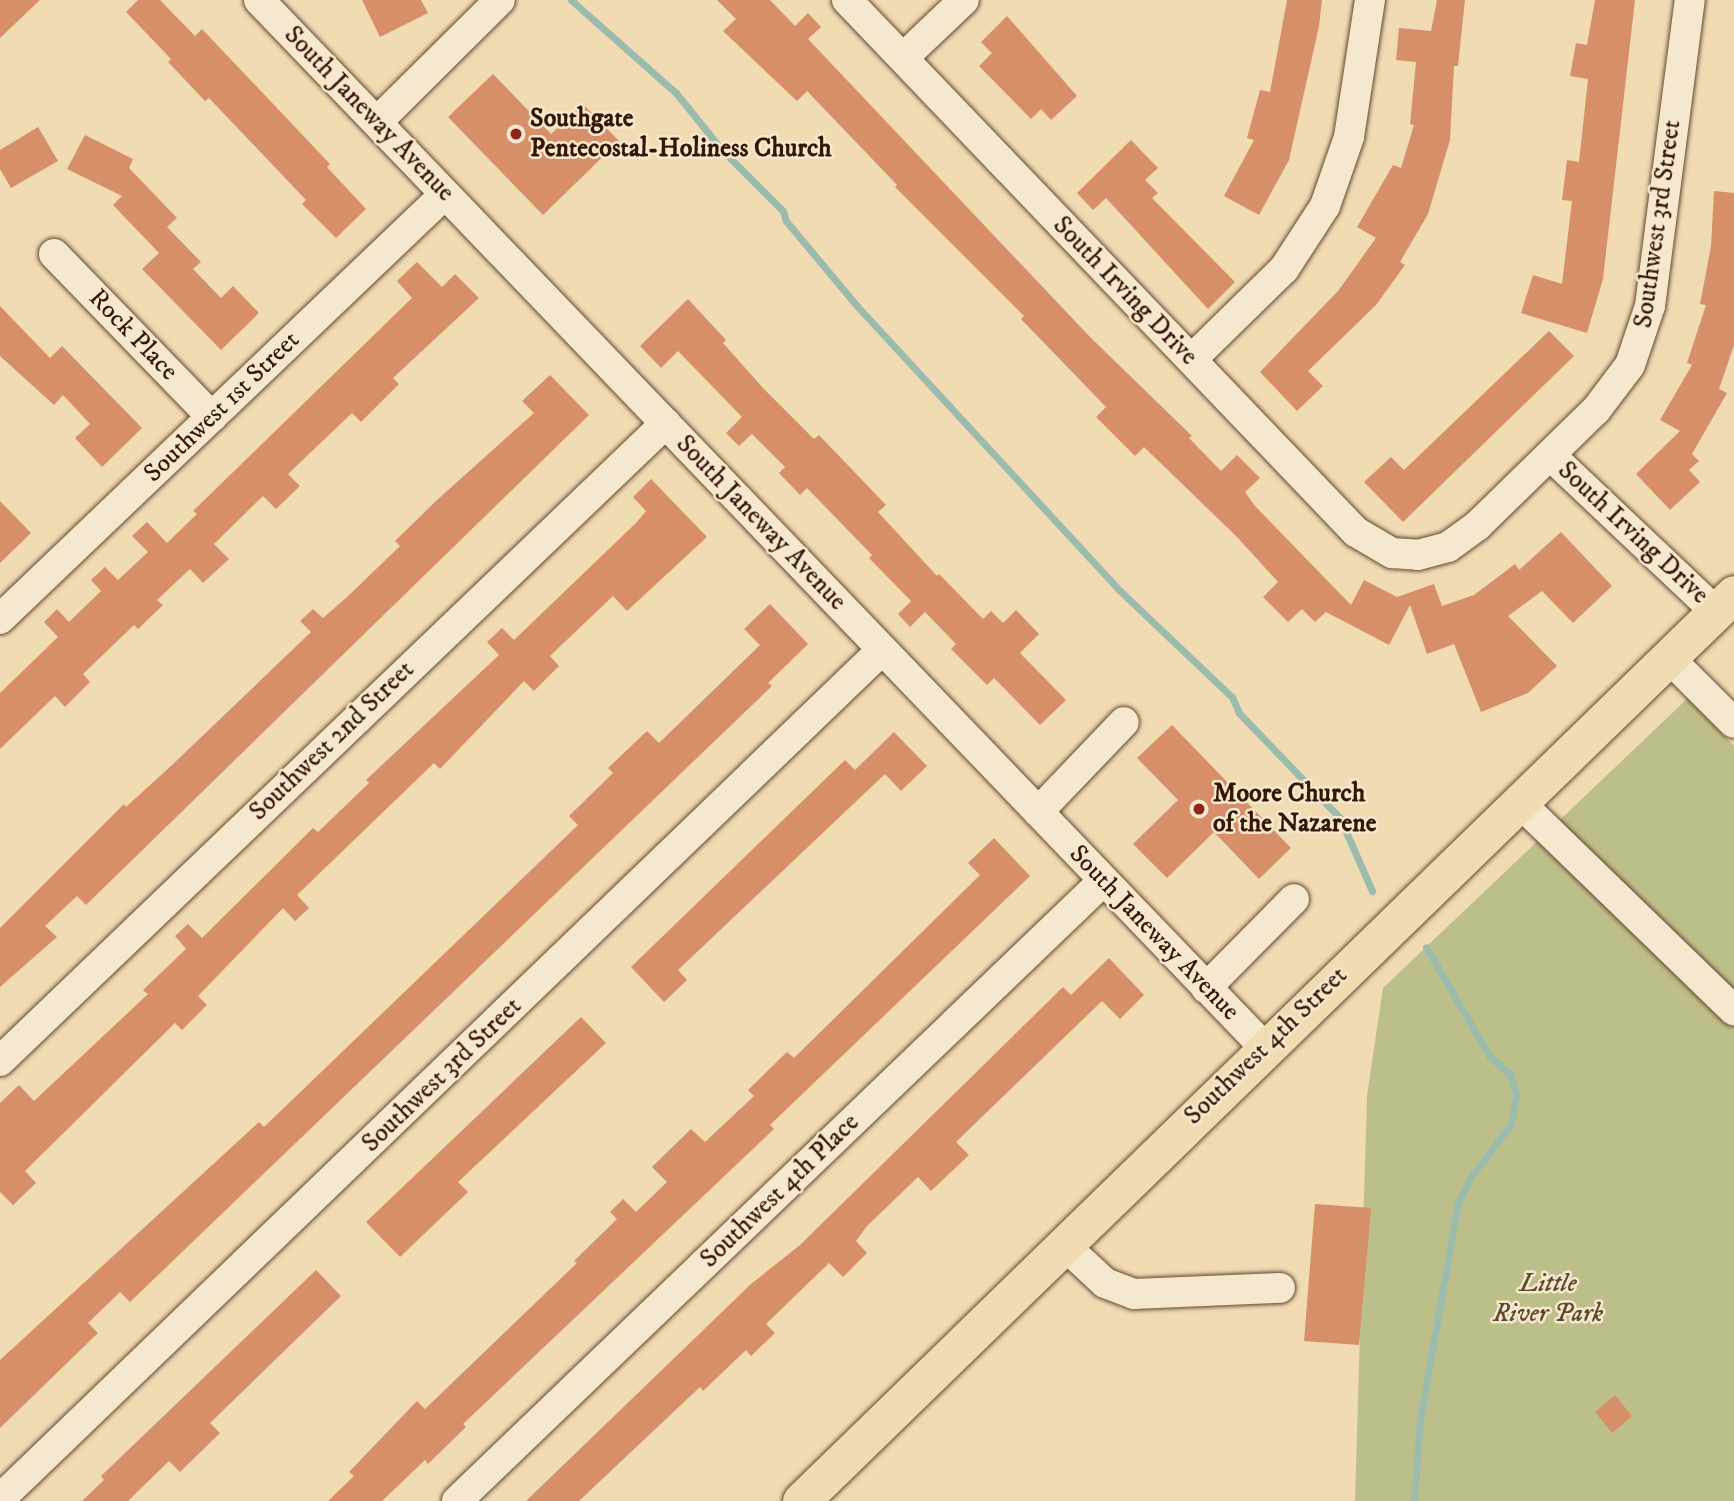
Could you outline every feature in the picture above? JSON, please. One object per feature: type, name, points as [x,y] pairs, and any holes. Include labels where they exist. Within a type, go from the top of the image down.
[{"type":"main road","name":"Southwest 4th Street","points":[[801,1501],[1264,1047],[1725,603]]},
{"type":"street","name":"South Janeway Avenue","points":[[259,0],[1264,1047]]},
{"type":"street","points":[[377,122],[500,0]]},
{"type":"street","name":"South Irving Drive","points":[[847,0],[1356,532],[1392,553],[1418,555]]},
{"type":"street","points":[[903,58],[964,0]]},
{"type":"street","points":[[1192,359],[1283,270],[1325,206],[1349,136],[1370,0]]},
{"type":"street","name":"Southwest 3rd Street","points":[[1418,555],[1460,541],[1550,455],[1615,389],[1641,341],[1650,306],[1690,0]]},
{"type":"street","name":"Southwest 1st Street","points":[[0,619],[445,194]]},
{"type":"street","name":"Rock Place","points":[[54,254],[212,417]]},
{"type":"street","name":"Southwest 2nd Street","points":[[0,1061],[666,424]]},
{"type":"street","name":"South Irving Drive","points":[[1550,455],[1725,603]]},
{"type":"street","name":"Southwest 3rd Street","points":[[0,1499],[882,650]]},
{"type":"street","points":[[1668,657],[1734,723]]},
{"type":"street","points":[[1038,812],[1124,722]]},
{"type":"street","points":[[1518,801],[1734,1010]]},
{"type":"street","name":"Southwest 4th Place","points":[[457,1501],[1103,881]]},
{"type":"street","points":[[1206,988],[1294,899]]},
{"type":"street","points":[[1063,1244],[1105,1283],[1134,1294],[1280,1288]]},
{"type":"green space","name":"Little River Park","points":[[1688,698],[1734,746],[1734,1501],[1355,1501],[1367,1096],[1383,988]]},
{"type":"building","points":[[0,0],[40,0],[0,38]]},
{"type":"building","points":[[138,0],[160,0],[195,36],[202,29],[330,164],[327,167],[366,209],[336,238],[302,204],[306,200],[209,98],[205,101],[168,62],[171,59],[126,12]]},
{"type":"building","points":[[362,0],[421,0],[428,13],[380,37]]},
{"type":"building","points":[[717,0],[770,0],[795,26],[808,13],[821,27],[808,39],[1090,337],[1192,436],[1189,438],[1221,471],[1237,455],[1260,478],[1245,492],[1255,506],[1351,605],[1364,580],[1397,597],[1434,584],[1442,606],[1474,595],[1515,564],[1519,570],[1561,532],[1612,586],[1573,623],[1542,591],[1508,616],[1557,666],[1528,693],[1481,712],[1454,644],[1427,654],[1410,605],[1389,645],[1326,612],[1315,622],[1302,609],[1288,622],[1263,597],[1278,582],[1237,537],[1144,447],[1135,456],[1096,417],[1106,407],[1021,319],[1024,316],[895,187],[897,185],[807,91],[797,101],[723,31],[736,19]]},
{"type":"building","points":[[1287,0],[1322,0],[1319,26],[1289,160],[1259,215],[1224,196],[1254,140],[1247,138],[1260,90],[1270,92]]},
{"type":"building","points":[[1437,0],[1465,0],[1458,66],[1454,66],[1450,140],[1428,214],[1400,262],[1405,265],[1376,305],[1308,371],[1323,386],[1297,411],[1260,372],[1338,291],[1376,238],[1357,227],[1393,165],[1401,168],[1414,125],[1410,124],[1416,62],[1396,60],[1399,28],[1431,31]]},
{"type":"building","points":[[1595,0],[1635,0],[1603,279],[1587,333],[1521,313],[1533,275],[1562,284],[1572,201],[1562,200],[1567,160],[1579,162],[1588,79],[1570,76],[1576,43],[1587,45]]},
{"type":"building","points":[[1007,16],[1077,96],[1051,120],[1041,109],[1031,119],[979,66],[992,53],[981,42]]},
{"type":"building","points":[[493,74],[551,134],[583,104],[619,141],[543,215],[448,117]]},
{"type":"building","points":[[38,127],[58,161],[11,188],[0,169],[0,150]]},
{"type":"building","points":[[85,135],[133,159],[129,168],[177,218],[167,227],[201,262],[193,269],[221,298],[233,286],[259,313],[221,350],[142,269],[159,253],[113,205],[122,196],[67,169]]},
{"type":"building","points":[[1131,140],[1158,168],[1145,180],[1158,193],[1152,198],[1235,282],[1208,309],[1106,198],[1093,210],[1077,193]]},
{"type":"building","points":[[1714,191],[1734,193],[1734,345],[1719,389],[1727,393],[1692,454],[1699,461],[1689,470],[1700,482],[1670,510],[1636,474],[1680,431],[1660,420],[1692,365],[1687,363],[1706,305],[1700,304],[1711,246]]},
{"type":"building","points":[[417,262],[442,287],[455,274],[479,298],[393,378],[399,384],[361,422],[352,413],[288,474],[300,486],[276,509],[263,496],[214,544],[229,559],[203,583],[190,569],[157,600],[163,605],[138,629],[134,625],[83,674],[90,682],[65,707],[55,696],[0,749],[0,693],[58,637],[44,622],[57,609],[69,622],[101,591],[91,580],[105,567],[118,580],[148,552],[132,536],[147,522],[167,543],[197,514],[193,511],[412,298],[397,281]]},
{"type":"building","points":[[688,299],[726,340],[723,343],[763,388],[814,439],[819,435],[886,505],[878,512],[937,576],[939,574],[983,619],[991,611],[1003,623],[1016,610],[1039,634],[1020,653],[1066,700],[1040,725],[994,678],[987,685],[951,649],[956,644],[925,612],[910,627],[898,614],[911,601],[869,558],[872,555],[807,488],[800,495],[779,473],[785,467],[752,434],[739,446],[726,433],[742,417],[678,351],[661,368],[640,346]]},
{"type":"building","points":[[0,306],[50,358],[62,346],[142,428],[102,467],[75,438],[90,424],[63,395],[54,405],[0,356]]},
{"type":"building","points":[[1549,331],[1574,356],[1403,522],[1364,482],[1391,457],[1404,470]]},
{"type":"building","points":[[550,375],[589,415],[86,905],[77,896],[45,926],[57,937],[0,987],[0,928],[124,804],[126,807],[171,766],[311,632],[300,621],[313,609],[323,618],[347,597],[400,546],[395,541],[534,413],[522,401]]},
{"type":"building","points":[[651,479],[707,537],[627,611],[613,596],[550,656],[559,666],[534,691],[524,681],[440,769],[434,763],[297,895],[309,908],[295,921],[283,908],[198,996],[207,1005],[182,1030],[175,1023],[25,1171],[36,1183],[13,1205],[0,1192],[0,1103],[19,1085],[34,1101],[148,994],[143,990],[186,949],[175,936],[188,924],[202,938],[313,828],[318,832],[369,783],[366,780],[499,655],[487,642],[502,628],[514,640],[637,522],[646,511],[633,497]]},
{"type":"building","points":[[0,501],[31,533],[0,563]]},
{"type":"building","points":[[770,604],[808,644],[768,683],[772,686],[130,1302],[120,1292],[88,1323],[98,1333],[0,1428],[0,1360],[259,1122],[264,1127],[578,825],[569,816],[613,773],[608,768],[647,731],[659,743],[760,645],[744,629]]},
{"type":"building","points":[[1172,725],[1291,848],[1259,879],[1214,832],[1167,878],[1133,844],[1178,800],[1137,758]]},
{"type":"building","points":[[894,732],[927,766],[901,791],[885,774],[678,970],[687,980],[664,1002],[631,967],[845,760],[855,770]]},
{"type":"building","points":[[994,838],[1030,876],[770,1125],[774,1129],[463,1424],[466,1427],[428,1464],[425,1460],[382,1501],[328,1501],[354,1476],[349,1472],[417,1401],[425,1409],[577,1263],[574,1261],[617,1219],[610,1212],[623,1199],[636,1212],[667,1182],[652,1167],[691,1129],[705,1142],[754,1096],[748,1090],[787,1052],[794,1058],[980,875],[968,863]]},
{"type":"building","points":[[1109,958],[1144,995],[1120,1019],[1102,1001],[956,1142],[969,1155],[931,1191],[918,1177],[867,1226],[856,1241],[867,1253],[843,1277],[829,1263],[766,1324],[775,1333],[751,1356],[746,1350],[703,1391],[700,1387],[579,1501],[526,1501],[751,1284],[800,1245],[1063,987],[1071,995]]},
{"type":"building","points":[[581,1017],[606,1043],[458,1182],[468,1192],[400,1257],[366,1222]]},
{"type":"building","points":[[1315,1204],[1371,1208],[1359,1345],[1304,1341]]},
{"type":"building","points":[[316,1270],[341,1296],[210,1423],[220,1433],[180,1472],[169,1461],[128,1501],[82,1501],[104,1480],[101,1476]]},
{"type":"building","points":[[1615,1395],[1632,1416],[1612,1433],[1595,1412]]},
{"type":"waterway","points":[[571,0],[676,93],[722,150],[783,211],[786,221],[858,307],[1117,588],[1232,697],[1239,713],[1340,818],[1372,891]]},
{"type":"waterway","points":[[1414,1501],[1420,1420],[1458,1203],[1470,1178],[1511,1124],[1516,1095],[1511,1075],[1490,1057],[1426,947]]},
{"type":"place","name":"Southgate Pentecostal-Holiness Church","points":[[516,134]]},
{"type":"place","name":"Moore Church of the Nazarene","points":[[1199,809]]}]
